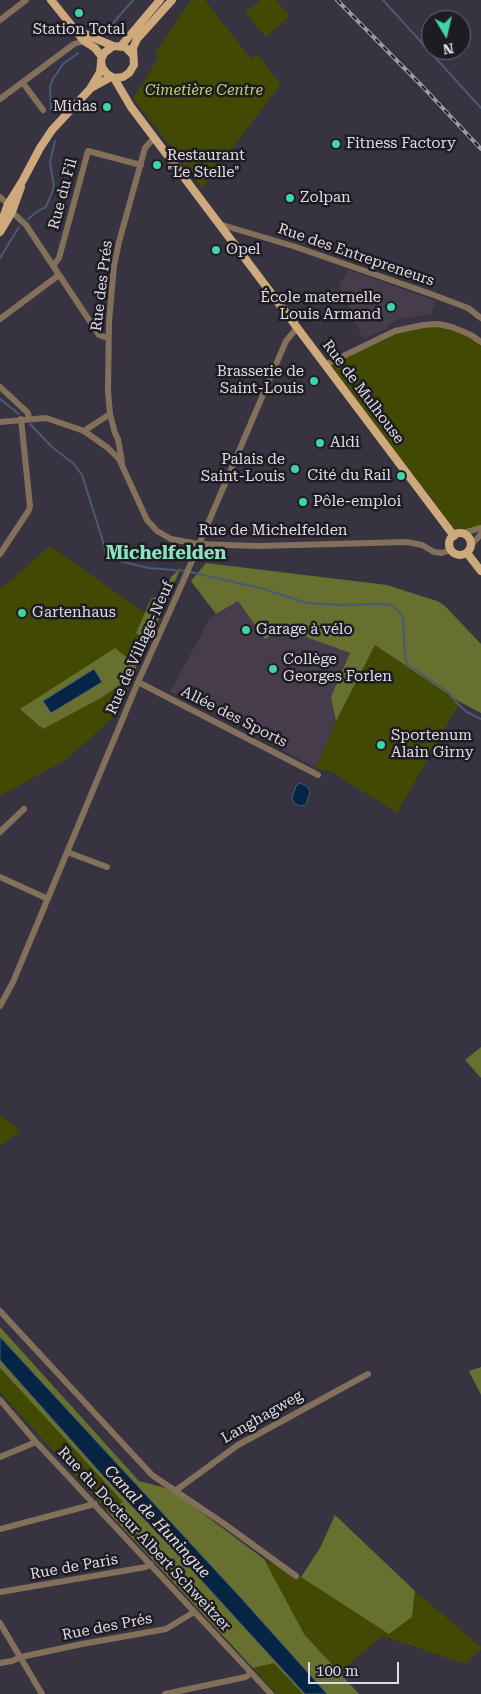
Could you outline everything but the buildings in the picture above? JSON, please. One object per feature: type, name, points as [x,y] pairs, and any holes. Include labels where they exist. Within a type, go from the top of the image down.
[{"type":"main road","points":[[51,0],[84,41],[95,48],[104,71],[112,77]]},
{"type":"main road","points":[[0,232],[23,180],[40,148],[52,130],[90,89],[100,72],[101,60],[108,48],[117,46],[160,0]]},
{"type":"main road","points":[[125,97],[127,75],[134,65],[133,55],[136,42],[140,34],[172,0]]},
{"type":"main road","points":[[76,30],[128,49],[133,55]]},
{"type":"main road","points":[[90,89],[112,77],[127,75]]},
{"type":"main road","name":"Rue de Mulhouse","points":[[112,77],[131,107],[297,328],[457,535]]},
{"type":"main road","points":[[0,226],[10,208]]},
{"type":"main road","points":[[457,535],[466,536],[471,545],[467,552],[458,555],[451,550],[450,541],[457,535]]},
{"type":"main road","points":[[467,552],[481,572]]},
{"type":"street","points":[[0,20],[26,0]]},
{"type":"street","points":[[74,44],[76,30]]},
{"type":"street","points":[[0,99],[74,44],[84,41]]},
{"type":"street","points":[[23,83],[43,110]]},
{"type":"street","name":"Rue des Prés","points":[[123,465],[118,439],[110,414],[108,390],[108,338],[114,266],[145,148],[154,138]]},
{"type":"street","name":"Rue du Fil","points":[[53,266],[59,258],[88,152],[141,165]]},
{"type":"street","points":[[0,197],[26,225],[59,275],[91,316],[99,336],[108,338]]},
{"type":"street","name":"Rue des Entrepreneurs","points":[[219,224],[296,247],[438,296],[468,308],[481,318]]},
{"type":"street","points":[[0,319],[59,275]]},
{"type":"street","points":[[325,365],[395,331],[423,325],[438,324],[452,327],[471,335],[481,342]]},
{"type":"street","name":"Rue de Village-Neuf","points":[[0,1006],[13,982],[138,682],[184,580],[286,341],[297,328]]},
{"type":"street","points":[[0,387],[28,413],[29,418]]},
{"type":"street","points":[[84,431],[110,414]]},
{"type":"street","name":"Rue de Michelfelden","points":[[0,422],[46,418],[84,431],[114,452],[123,465],[142,510],[151,525],[166,537],[198,544],[258,546],[407,542],[422,545],[434,552],[442,553],[451,550]]},
{"type":"street","points":[[0,554],[30,506],[21,419]]},
{"type":"street","points":[[114,452],[118,439]]},
{"type":"street","points":[[457,535],[481,528]]},
{"type":"street","points":[[471,545],[481,534]]},
{"type":"street","name":"Allée des Sports","points":[[138,682],[318,774]]},
{"type":"street","points":[[0,832],[24,809]]},
{"type":"street","points":[[67,852],[107,867]]},
{"type":"street","points":[[0,877],[48,898]]},
{"type":"street","points":[[0,1311],[152,1475],[296,1576]]},
{"type":"street","name":"Langhagweg","points":[[175,1491],[238,1445],[368,1374]]},
{"type":"street","name":"Rue du Docteur Albert Schweitzer","points":[[0,1400],[36,1442],[152,1564],[271,1694]]},
{"type":"street","points":[[0,1457],[36,1442]]},
{"type":"street","points":[[0,1529],[94,1504]]},
{"type":"street","name":"Rue de Paris","points":[[0,1592],[146,1567],[152,1564]]},
{"type":"street","name":"Rue des Prés","points":[[0,1662],[166,1629],[194,1612]]},
{"type":"street","points":[[0,1623],[42,1694]]},
{"type":"street","points":[[165,1694],[246,1677],[251,1673]]},
{"type":"shaded area","name":"École maternelle Louis Armand","points":[[349,270],[436,301],[431,314],[400,319],[387,325],[388,328],[363,339],[339,285]]},
{"type":"shaded area","name":"Collège Georges Forlen","points":[[238,600],[285,629],[375,645],[336,721],[316,768],[203,706],[170,692],[209,620]]},
{"type":"green space","name":"Cimetière Centre","points":[[191,0],[205,0],[251,59],[257,54],[281,84],[202,188],[133,98],[159,57],[155,54]]},
{"type":"green space","points":[[260,0],[276,0],[290,16],[266,37],[245,13]]},
{"type":"green space","points":[[438,324],[481,342],[481,528],[456,531],[328,362],[395,331]]},
{"type":"green space","points":[[50,546],[155,620],[137,665],[115,648],[20,709],[43,729],[101,698],[132,677],[117,714],[66,760],[0,796],[0,585],[2,588]]},
{"type":"green space","points":[[206,563],[387,585],[437,601],[444,605],[481,644],[481,713],[460,702],[375,645],[336,721],[331,697],[350,653],[285,629],[265,639],[238,601],[216,614],[191,581]]},
{"type":"green space","points":[[181,567],[150,640],[144,638],[136,633],[151,599],[162,594],[171,577]]},
{"type":"green space","name":"Sportenum Alain Girny","points":[[375,645],[460,702],[397,813],[332,772],[316,768],[336,721]]},
{"type":"green space","points":[[115,648],[137,665],[132,677],[101,698],[43,729],[20,709]]},
{"type":"green space","points":[[481,1047],[481,1078],[465,1060]]},
{"type":"green space","points":[[0,1115],[21,1131],[0,1146]]},
{"type":"green space","points":[[0,1327],[139,1481],[170,1489],[264,1559],[304,1634],[359,1694],[327,1694],[0,1337]]},
{"type":"green space","points":[[0,1360],[105,1478],[171,1547],[305,1694],[274,1663],[253,1668],[107,1511],[123,1502],[0,1368]]},
{"type":"green space","points":[[481,1367],[481,1395],[469,1371]]},
{"type":"green space","points":[[0,1368],[123,1502],[107,1511],[0,1392]]},
{"type":"green space","points":[[335,1515],[415,1591],[412,1617],[389,1634],[301,1577],[320,1548]]},
{"type":"green space","points":[[264,1559],[301,1577],[412,1617],[415,1591],[481,1647],[481,1649],[465,1664],[383,1636],[339,1672],[304,1634]]},
{"type":"green space","points":[[274,1663],[303,1694],[276,1694],[253,1668]]},
{"type":"water","points":[[94,669],[102,682],[51,713],[43,701]]},
{"type":"water","points":[[300,783],[307,786],[310,791],[306,805],[300,806],[294,803],[292,798],[296,786]]},
{"type":"water","name":"Canal de Huningue","points":[[0,1337],[327,1694],[305,1694],[171,1547],[105,1478],[0,1360]]},
{"type":"waterway","points":[[103,35],[133,0]]},
{"type":"waterway","points":[[383,0],[481,108]]},
{"type":"waterway","points":[[51,110],[50,87],[53,79],[63,64],[78,53]]},
{"type":"waterway","points":[[28,219],[46,207],[54,187],[50,162],[55,141]]},
{"type":"waterway","points":[[0,258],[19,227]]},
{"type":"waterway","points":[[0,399],[19,414]]},
{"type":"waterway","points":[[30,424],[52,447],[74,464],[82,475],[106,551],[109,555],[123,562],[149,568],[186,571]]},
{"type":"waterway","points":[[190,572],[264,589],[307,603],[390,605],[398,610],[403,617],[407,664],[448,692],[467,712],[481,719]]},
{"type":"railway","points":[[337,0],[481,149]]},
{"type":"place","name":"Station Total","points":[[79,13]]},
{"type":"place","name":"Midas","points":[[107,107]]},
{"type":"place","name":"Fitness Factory","points":[[336,144]]},
{"type":"place","name":"Restaurant \"Le Stelle\"","points":[[157,165]]},
{"type":"place","name":"Zolpan","points":[[290,198]]},
{"type":"place","name":"Opel","points":[[216,250]]},
{"type":"place","name":"École maternelle Louis Armand","points":[[391,307]]},
{"type":"place","name":"Brasserie de Saint-Louis","points":[[314,381]]},
{"type":"place","name":"Aldi","points":[[320,443]]},
{"type":"place","name":"Palais de Saint-Louis","points":[[295,469]]},
{"type":"place","name":"Cité du Rail","points":[[401,476]]},
{"type":"place","name":"Pôle-emploi","points":[[303,502]]},
{"type":"place","name":"Gartenhaus","points":[[22,613]]},
{"type":"place","name":"Garage à vélo","points":[[246,630]]},
{"type":"place","name":"Collège Georges Forlen","points":[[273,669]]},
{"type":"place","name":"Sportenum Alain Girny","points":[[381,745]]},
{"type":"district","name":"Michelfelden","points":[[166,554]]}]
